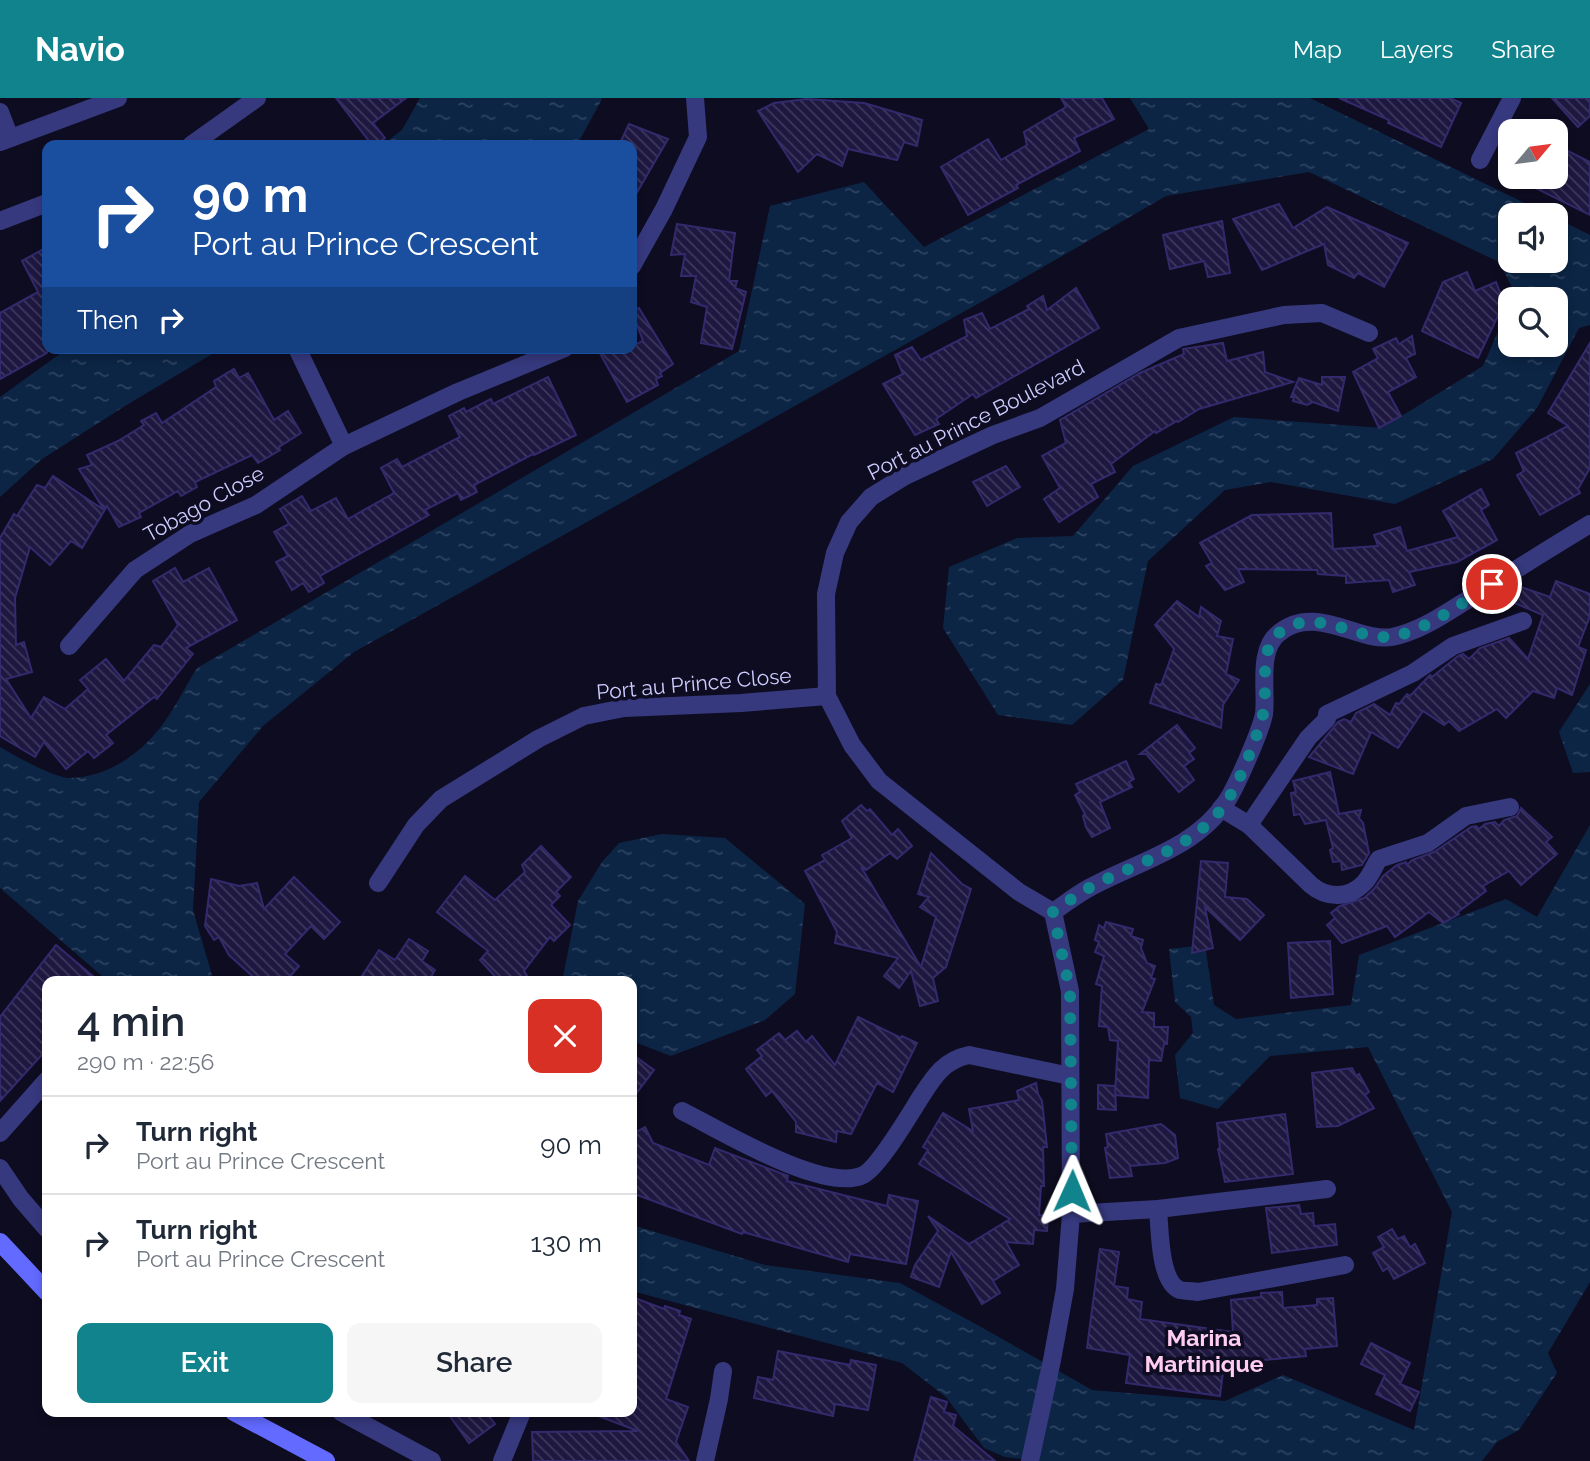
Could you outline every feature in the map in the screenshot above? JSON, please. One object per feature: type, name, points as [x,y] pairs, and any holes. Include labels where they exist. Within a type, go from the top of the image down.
[{"type":"street","points":[[0,112],[5,140],[118,98]]},
{"type":"street","points":[[198,140],[257,98]]},
{"type":"street","points":[[637,257],[664,209],[698,136],[695,98]]},
{"type":"street","points":[[1480,160],[1512,98]]},
{"type":"street","points":[[0,221],[42,205]]},
{"type":"street","name":"Port au Prince Boulevard","points":[[1053,912],[1019,892],[878,781],[852,745],[827,696],[826,594],[835,553],[849,522],[871,497],[905,475],[993,435],[1040,418],[1180,338],[1284,314],[1322,313],[1369,333]]},
{"type":"street","points":[[300,354],[344,446]]},
{"type":"street","name":"Tobago Close","points":[[69,646],[135,570],[190,534],[256,505],[344,446],[458,392],[550,354]]},
{"type":"street","points":[[1030,1461],[1065,1289],[1071,1214],[1070,991],[1053,912],[1088,888],[1150,860],[1206,827],[1232,789],[1264,715],[1264,679],[1269,650],[1273,639],[1281,631],[1303,623],[1325,623],[1373,636],[1391,637],[1425,625],[1590,524]]},
{"type":"street","points":[[1249,825],[1308,738],[1327,719],[1327,714],[1413,673],[1453,646],[1522,621]]},
{"type":"street","name":"Port au Prince Close","points":[[377,883],[416,825],[441,799],[538,739],[584,716],[624,708],[827,696]]},
{"type":"street","points":[[1221,808],[1249,825],[1311,886],[1321,894],[1330,896],[1342,895],[1363,884],[1379,859],[1427,843],[1466,816],[1510,807]]},
{"type":"street","points":[[682,1111],[775,1160],[822,1177],[851,1178],[862,1176],[877,1163],[933,1079],[944,1065],[957,1058],[969,1055],[1070,1076]]},
{"type":"street","points":[[0,1133],[42,1086]]},
{"type":"street","points":[[0,1168],[42,1223]]},
{"type":"street","points":[[1071,1214],[1158,1209],[1327,1189]]},
{"type":"street","points":[[1158,1209],[1165,1271],[1170,1282],[1179,1290],[1198,1292],[1345,1265]]},
{"type":"street","points":[[0,1242],[42,1287]]},
{"type":"street","points":[[705,1461],[723,1371]]},
{"type":"street","points":[[243,1417],[326,1461]]},
{"type":"street","points":[[350,1417],[432,1461]]},
{"type":"street","points":[[502,1461],[520,1417]]},
{"type":"water","points":[[420,98],[602,99],[580,140],[389,140],[402,130]]},
{"type":"water","points":[[1130,98],[1310,98],[1524,203],[1498,203],[1498,262],[1309,172],[1166,196],[354,652],[263,726],[199,802],[193,910],[212,976],[102,976],[0,888],[0,747],[61,777],[92,775],[115,766],[136,753],[159,729],[197,668],[739,351],[770,206],[864,182],[924,247],[1149,129]]},
{"type":"water","points":[[1568,224],[1590,235],[1590,325],[1579,328],[1568,349],[1568,287],[1512,287],[1505,273],[1568,273]]},
{"type":"water","points":[[1498,332],[1498,357],[1564,357],[1537,408],[1493,459],[1395,504],[1271,482],[1225,490],[1148,561],[1123,680],[1072,725],[998,715],[943,628],[949,567],[1017,538],[1073,536],[1133,466],[1234,417],[1382,428],[1483,366]]},
{"type":"water","points":[[60,354],[212,354],[42,459],[0,497],[0,397]]},
{"type":"water","points":[[1590,684],[1590,772],[1573,773],[1559,732]]},
{"type":"water","points":[[1590,825],[1590,1282],[1548,1353],[1557,1373],[1519,1430],[1497,1442],[1482,1461],[1039,1461],[1005,1457],[984,1448],[946,1397],[902,1363],[637,1292],[637,1227],[765,1265],[900,1283],[1092,1390],[1225,1401],[1283,1375],[1414,1430],[1452,1212],[1368,1047],[1270,1056],[1218,1109],[1180,1098],[1175,1055],[1193,1033],[1191,1017],[1175,1002],[1169,949],[1205,945],[1214,1005],[1236,1019],[1351,1005],[1359,955],[1506,899],[1537,917]]},
{"type":"water","points":[[662,834],[725,838],[805,904],[795,994],[765,1020],[671,1056],[637,1043],[637,976],[563,976],[578,901],[602,862],[619,843]]},
{"type":"building","points":[[336,98],[406,98],[373,123],[385,138],[368,140]]},
{"type":"building","points":[[1061,98],[1102,98],[1114,119],[1074,138],[1080,151],[1016,185],[1018,188],[968,215],[941,167],[988,139],[1001,160],[1027,145],[1024,132],[1066,107]]},
{"type":"building","points":[[1339,98],[1450,98],[1461,103],[1441,147]]},
{"type":"building","points":[[1552,98],[1590,98],[1590,116],[1578,127]]},
{"type":"building","points":[[807,99],[864,103],[922,120],[917,146],[904,142],[897,160],[848,149],[842,166],[817,154],[798,172],[758,111],[774,103]]},
{"type":"building","points":[[629,124],[668,139],[637,192],[637,140],[621,140]]},
{"type":"building","points":[[1568,151],[1590,162],[1590,215],[1537,189],[1568,189]]},
{"type":"building","points":[[1279,204],[1293,228],[1327,207],[1408,243],[1384,287],[1358,273],[1354,278],[1328,265],[1324,244],[1262,270],[1233,219]]},
{"type":"building","points":[[1222,221],[1230,273],[1208,277],[1204,261],[1170,269],[1163,235]]},
{"type":"building","points":[[677,224],[735,233],[729,281],[737,281],[735,288],[746,292],[732,349],[701,343],[707,307],[691,302],[696,276],[681,276],[685,254],[671,255]]},
{"type":"building","points":[[42,250],[42,354],[45,354],[0,379],[0,313],[38,292],[22,261]]},
{"type":"building","points":[[1467,272],[1475,291],[1496,282],[1498,316],[1478,358],[1422,331],[1443,282]]},
{"type":"building","points":[[1076,288],[1099,328],[976,398],[973,394],[936,419],[939,424],[915,435],[883,384],[903,374],[895,355],[912,347],[921,360],[967,336],[964,320],[982,313],[990,329],[1029,309],[1027,306],[1043,296],[1047,310]]},
{"type":"building","points":[[639,308],[673,364],[660,373],[662,376],[656,379],[658,385],[627,402],[600,354],[637,354],[637,344],[643,341],[637,325]]},
{"type":"building","points":[[1412,336],[1415,354],[1406,358],[1416,377],[1388,392],[1401,416],[1379,428],[1353,372],[1378,358],[1373,349],[1396,338],[1399,344]]},
{"type":"building","points":[[1223,343],[1227,361],[1263,352],[1265,372],[1293,382],[1199,409],[1156,433],[1155,431],[1111,464],[1115,472],[1091,484],[1098,497],[1059,522],[1044,499],[1060,488],[1042,456],[1066,443],[1060,420],[1140,373],[1184,354],[1183,349]]},
{"type":"building","points":[[1590,343],[1590,468],[1578,489],[1580,493],[1540,515],[1517,475],[1524,471],[1516,453],[1568,426],[1548,413]]},
{"type":"building","points":[[234,369],[239,378],[248,373],[274,420],[288,411],[301,433],[258,463],[252,455],[195,482],[197,487],[181,496],[178,491],[139,513],[141,517],[119,527],[107,506],[82,548],[71,541],[50,565],[30,547],[15,598],[16,645],[24,642],[32,672],[6,679],[31,718],[44,697],[65,709],[88,689],[80,680],[106,659],[124,681],[154,645],[161,647],[178,625],[153,581],[175,568],[183,582],[209,568],[237,620],[186,648],[193,654],[157,699],[154,697],[106,735],[113,743],[94,758],[88,751],[66,769],[44,742],[35,757],[0,736],[0,538],[14,514],[17,516],[37,485],[45,488],[53,476],[104,510],[79,469],[92,465],[87,455],[118,441],[144,425],[141,421],[156,413],[162,423],[216,387],[214,381]]},
{"type":"building","points":[[548,377],[576,435],[474,485],[477,492],[461,500],[458,493],[425,510],[429,515],[320,576],[324,583],[309,592],[303,583],[292,590],[276,562],[288,556],[274,532],[289,524],[280,509],[302,496],[311,511],[336,498],[348,519],[394,493],[381,468],[397,459],[402,467],[460,437],[449,416],[464,408],[466,412],[491,399],[493,404]]},
{"type":"building","points":[[1322,377],[1345,377],[1338,411],[1313,402],[1307,405],[1293,401],[1294,397],[1291,397],[1299,378],[1322,385]]},
{"type":"building","points":[[1006,466],[1020,487],[987,506],[973,482]]},
{"type":"building","points":[[1481,489],[1489,505],[1481,510],[1497,540],[1457,562],[1409,572],[1415,585],[1393,592],[1389,580],[1346,583],[1346,576],[1318,574],[1317,570],[1238,569],[1244,582],[1225,590],[1206,566],[1212,563],[1200,543],[1252,515],[1331,513],[1333,549],[1378,546],[1374,535],[1400,527],[1407,551],[1458,537],[1443,511]]},
{"type":"building","points":[[1556,581],[1590,594],[1590,616],[1578,647],[1586,650],[1572,695],[1557,688],[1554,698],[1533,691],[1506,718],[1497,709],[1459,731],[1449,721],[1444,725],[1423,711],[1398,748],[1371,732],[1353,774],[1309,757],[1338,722],[1344,719],[1351,722],[1356,713],[1374,704],[1390,715],[1396,703],[1399,704],[1407,694],[1410,696],[1430,675],[1432,677],[1458,656],[1463,654],[1469,659],[1480,648],[1509,638],[1528,659],[1543,615],[1512,602],[1518,586],[1550,597]]},
{"type":"building","points":[[1177,601],[1199,617],[1201,607],[1221,621],[1217,636],[1233,639],[1226,674],[1239,680],[1223,705],[1221,728],[1150,703],[1156,684],[1161,685],[1174,649],[1155,625]]},
{"type":"building","points":[[1177,725],[1195,748],[1189,753],[1194,759],[1184,766],[1194,780],[1179,792],[1146,754],[1140,754]]},
{"type":"building","points":[[1126,761],[1134,779],[1129,782],[1132,787],[1100,802],[1110,828],[1092,837],[1086,827],[1083,816],[1085,814],[1075,795],[1080,792],[1076,784]]},
{"type":"building","points":[[1330,772],[1339,814],[1361,810],[1359,818],[1363,823],[1369,853],[1362,865],[1342,870],[1341,861],[1333,862],[1330,850],[1333,848],[1326,820],[1305,824],[1300,814],[1294,815],[1291,793],[1296,792],[1293,781]]},
{"type":"building","points":[[861,805],[867,811],[870,809],[892,835],[898,829],[912,846],[897,859],[890,853],[866,870],[861,867],[921,967],[936,917],[920,907],[929,897],[918,894],[931,853],[962,884],[971,889],[946,967],[933,978],[938,1001],[920,1006],[911,971],[899,988],[884,976],[898,958],[835,943],[837,932],[805,871],[825,860],[822,855],[852,838],[842,821]]},
{"type":"building","points":[[1521,808],[1552,837],[1546,842],[1557,854],[1521,885],[1509,871],[1483,886],[1486,891],[1458,912],[1459,914],[1443,923],[1429,912],[1395,937],[1387,926],[1342,943],[1327,925],[1335,918],[1331,913],[1340,906],[1364,898],[1383,876],[1397,865],[1406,862],[1407,865],[1412,860],[1434,852],[1471,827],[1476,826],[1479,829],[1485,824],[1495,822],[1499,826],[1504,820],[1517,816]]},
{"type":"building","points":[[541,846],[571,877],[556,892],[560,896],[551,905],[570,925],[554,941],[550,937],[524,971],[527,976],[495,976],[480,960],[488,951],[437,912],[465,876],[495,900],[525,872],[522,865]]},
{"type":"building","points":[[1201,861],[1228,863],[1225,897],[1247,899],[1264,915],[1240,940],[1205,907],[1213,948],[1192,953]]},
{"type":"building","points":[[294,877],[340,922],[324,939],[311,926],[285,954],[299,966],[290,976],[252,976],[229,955],[219,937],[214,940],[205,926],[211,879],[239,886],[257,883],[264,909]]},
{"type":"building","points":[[1106,922],[1133,929],[1131,936],[1143,940],[1141,948],[1147,963],[1155,966],[1151,978],[1155,979],[1142,1012],[1154,1013],[1154,1027],[1168,1027],[1167,1044],[1164,1044],[1161,1061],[1149,1060],[1148,1098],[1115,1095],[1118,1041],[1110,1040],[1108,1027],[1099,1026],[1102,986],[1096,984],[1104,956],[1095,952],[1099,942],[1095,940],[1099,925],[1104,928]]},
{"type":"building","points":[[409,939],[428,951],[422,961],[435,970],[432,976],[362,976],[379,950],[395,960]]},
{"type":"building","points":[[1330,941],[1333,994],[1291,998],[1288,943]]},
{"type":"building","points":[[56,945],[93,976],[42,976],[42,1055],[0,1101],[0,1017]]},
{"type":"building","points":[[858,1017],[917,1043],[893,1092],[877,1083],[851,1134],[837,1131],[836,1142],[796,1132],[796,1122],[772,1091],[766,1096],[746,1069],[762,1056],[757,1050],[779,1033],[785,1040],[797,1031],[806,1042],[812,1036],[835,1065]]},
{"type":"building","points":[[637,1058],[654,1070],[637,1092]]},
{"type":"building","points":[[1352,1068],[1356,1076],[1359,1074],[1369,1092],[1365,1095],[1374,1108],[1338,1126],[1317,1127],[1312,1073]]},
{"type":"building","points":[[1036,1083],[1042,1101],[1047,1147],[1043,1147],[1044,1186],[1041,1186],[1039,1215],[1048,1216],[1047,1231],[1034,1230],[1033,1244],[1006,1242],[1019,1265],[993,1281],[1000,1293],[982,1304],[951,1252],[939,1287],[911,1277],[915,1265],[938,1231],[928,1216],[969,1244],[1010,1219],[919,1164],[928,1150],[923,1147],[943,1113],[973,1131],[969,1109],[1019,1100],[1017,1091]]},
{"type":"building","points":[[1098,1085],[1115,1086],[1116,1110],[1098,1109]]},
{"type":"building","points":[[1285,1114],[1293,1174],[1225,1182],[1218,1149],[1217,1123]]},
{"type":"building","points":[[1161,1124],[1175,1135],[1178,1158],[1165,1163],[1130,1166],[1132,1176],[1110,1178],[1105,1148],[1108,1147],[1106,1134]]},
{"type":"building","points":[[645,1127],[653,1143],[709,1165],[715,1148],[788,1176],[787,1181],[887,1206],[889,1195],[918,1201],[906,1264],[850,1254],[848,1262],[743,1232],[742,1234],[637,1195],[637,1131]]},
{"type":"building","points":[[1299,1205],[1301,1214],[1313,1213],[1314,1226],[1335,1224],[1337,1245],[1272,1253],[1266,1208]]},
{"type":"building","points":[[1392,1229],[1398,1239],[1404,1236],[1410,1247],[1415,1244],[1425,1263],[1394,1279],[1388,1268],[1383,1271],[1373,1253],[1384,1247],[1378,1237]]},
{"type":"building","points":[[1100,1249],[1119,1252],[1114,1286],[1128,1288],[1127,1299],[1142,1302],[1140,1319],[1233,1332],[1231,1300],[1261,1297],[1261,1293],[1282,1292],[1283,1308],[1317,1305],[1317,1299],[1333,1298],[1337,1346],[1305,1349],[1306,1356],[1224,1364],[1220,1396],[1126,1383],[1130,1355],[1087,1348]]},
{"type":"building","points":[[637,1299],[664,1309],[665,1306],[680,1311],[679,1315],[691,1319],[666,1399],[688,1407],[676,1442],[689,1461],[533,1461],[532,1432],[638,1431],[601,1417],[637,1417]]},
{"type":"building","points":[[1371,1343],[1410,1363],[1400,1384],[1419,1392],[1410,1411],[1376,1394],[1385,1375],[1361,1364]]},
{"type":"building","points":[[778,1351],[850,1365],[851,1360],[876,1365],[868,1410],[835,1404],[833,1416],[754,1398],[758,1377],[773,1380]]},
{"type":"building","points":[[931,1397],[947,1402],[944,1412],[956,1415],[953,1426],[995,1461],[914,1461]]},
{"type":"building","points":[[451,1417],[490,1417],[495,1424],[469,1443]]},
{"type":"district","name":"Marina Martinique","points":[[1204,1351]]},
{"type":"route","points":[[1072,1191],[1070,991],[1053,912],[1088,888],[1150,860],[1206,827],[1227,801],[1264,715],[1264,679],[1269,650],[1273,639],[1281,631],[1303,623],[1325,623],[1373,636],[1391,637],[1425,625],[1492,584]]}]
